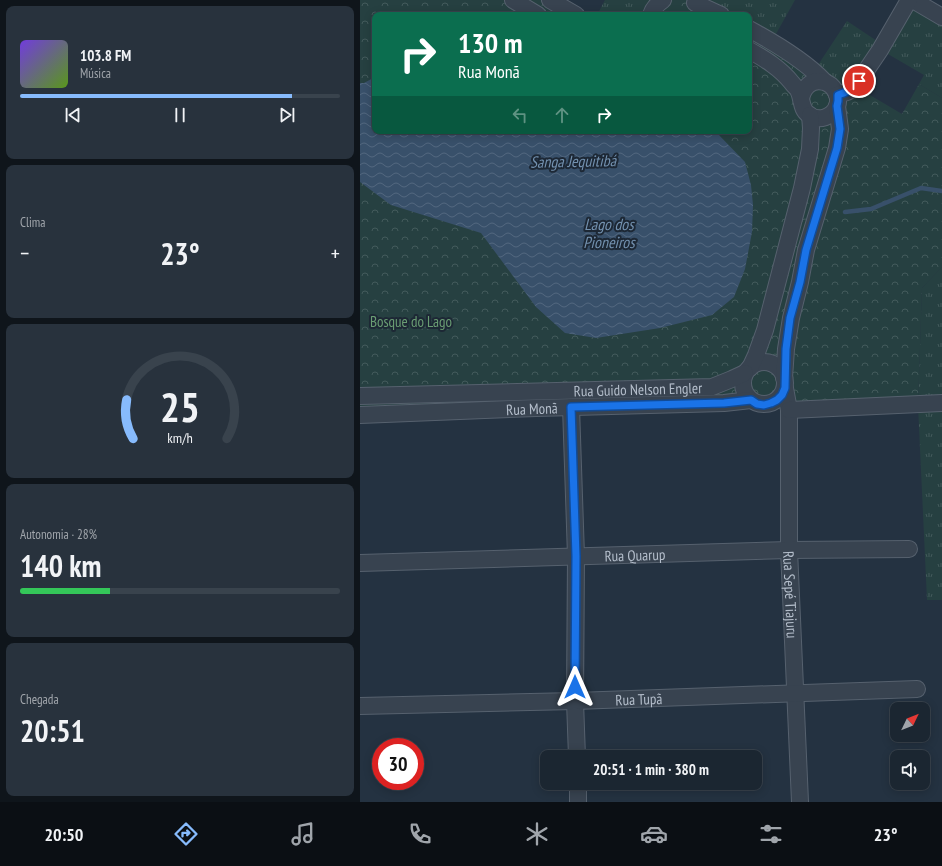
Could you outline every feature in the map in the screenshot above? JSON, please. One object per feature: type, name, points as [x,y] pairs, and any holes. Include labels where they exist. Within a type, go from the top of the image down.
[{"type":"street","points":[[513,0],[533,12]]},
{"type":"street","points":[[550,0],[571,12]]},
{"type":"street","points":[[752,52],[774,65],[784,74],[798,91],[802,107],[805,112],[816,118],[822,118],[833,112],[837,100],[852,89],[859,81],[880,50],[909,0]]},
{"type":"street","points":[[913,0],[942,17]]},
{"type":"street","points":[[695,6],[712,12]]},
{"type":"street","points":[[752,31],[778,45],[814,71],[824,82]]},
{"type":"street","points":[[801,100],[802,93],[805,88],[811,83],[817,81],[829,84],[834,90],[837,100]]},
{"type":"street","name":"Rua Sepé Tiajuru","points":[[800,802],[784,394],[786,349],[790,318],[800,282],[806,250],[837,148],[840,129],[837,100]]},
{"type":"street","points":[[810,115],[810,149],[802,188],[765,330],[756,355],[743,378],[744,390],[751,400],[757,404],[764,405],[771,403],[784,394],[942,403]]},
{"type":"street","points":[[748,370],[755,364],[761,362],[773,364],[782,372],[784,394]]},
{"type":"street","name":"Rua Guido Nelson Engler","points":[[360,396],[699,388],[712,387],[732,379],[748,370]]},
{"type":"street","name":"Rua Monã","points":[[360,415],[724,403],[751,400]]},
{"type":"street","points":[[571,407],[576,556],[575,701],[577,750]]},
{"type":"street","name":"Rua Quarup","points":[[360,563],[789,550],[910,549]]},
{"type":"street","name":"Rua Tupã","points":[[360,706],[575,701],[917,689]]},
{"type":"street","points":[[578,790],[578,802]]},
{"type":"green space","name":"Bosque do Lago","points":[[360,0],[550,0],[571,12],[372,12],[372,134],[752,134],[752,31],[829,84],[858,88],[902,114],[919,84],[942,98],[942,267],[922,288],[918,405],[789,410],[782,395],[774,402],[765,404],[360,415]]},
{"type":"green space","points":[[605,0],[658,0],[652,12],[599,12]]},
{"type":"green space","points":[[663,0],[690,0],[715,12],[653,12]]},
{"type":"green space","points":[[690,0],[795,0],[772,41],[752,31],[752,12],[715,12]]},
{"type":"green space","points":[[908,1],[942,17],[942,98],[919,84],[924,75],[881,50],[854,97],[814,71],[847,21],[883,45]]},
{"type":"green space","points":[[942,267],[942,600],[927,600],[918,405],[922,288]]},
{"type":"water","name":"Lago dos Pioneiros","points":[[372,79],[372,134],[718,134],[745,162],[751,185],[753,205],[752,232],[745,269],[734,297],[712,315],[660,328],[596,338],[565,333],[536,307],[481,233],[391,205],[360,182],[360,83],[364,83]]},
{"type":"waterway","name":"Sanga Jequitibá","points":[[845,212],[871,209],[921,188],[942,191]]},
{"type":"route","points":[[575,687],[576,556],[571,407],[724,403],[751,400],[757,404],[764,405],[777,400],[782,395],[785,388],[784,378],[786,349],[790,318],[800,282],[806,250],[837,148],[840,129],[837,106],[838,95],[852,89],[859,81]]}]
